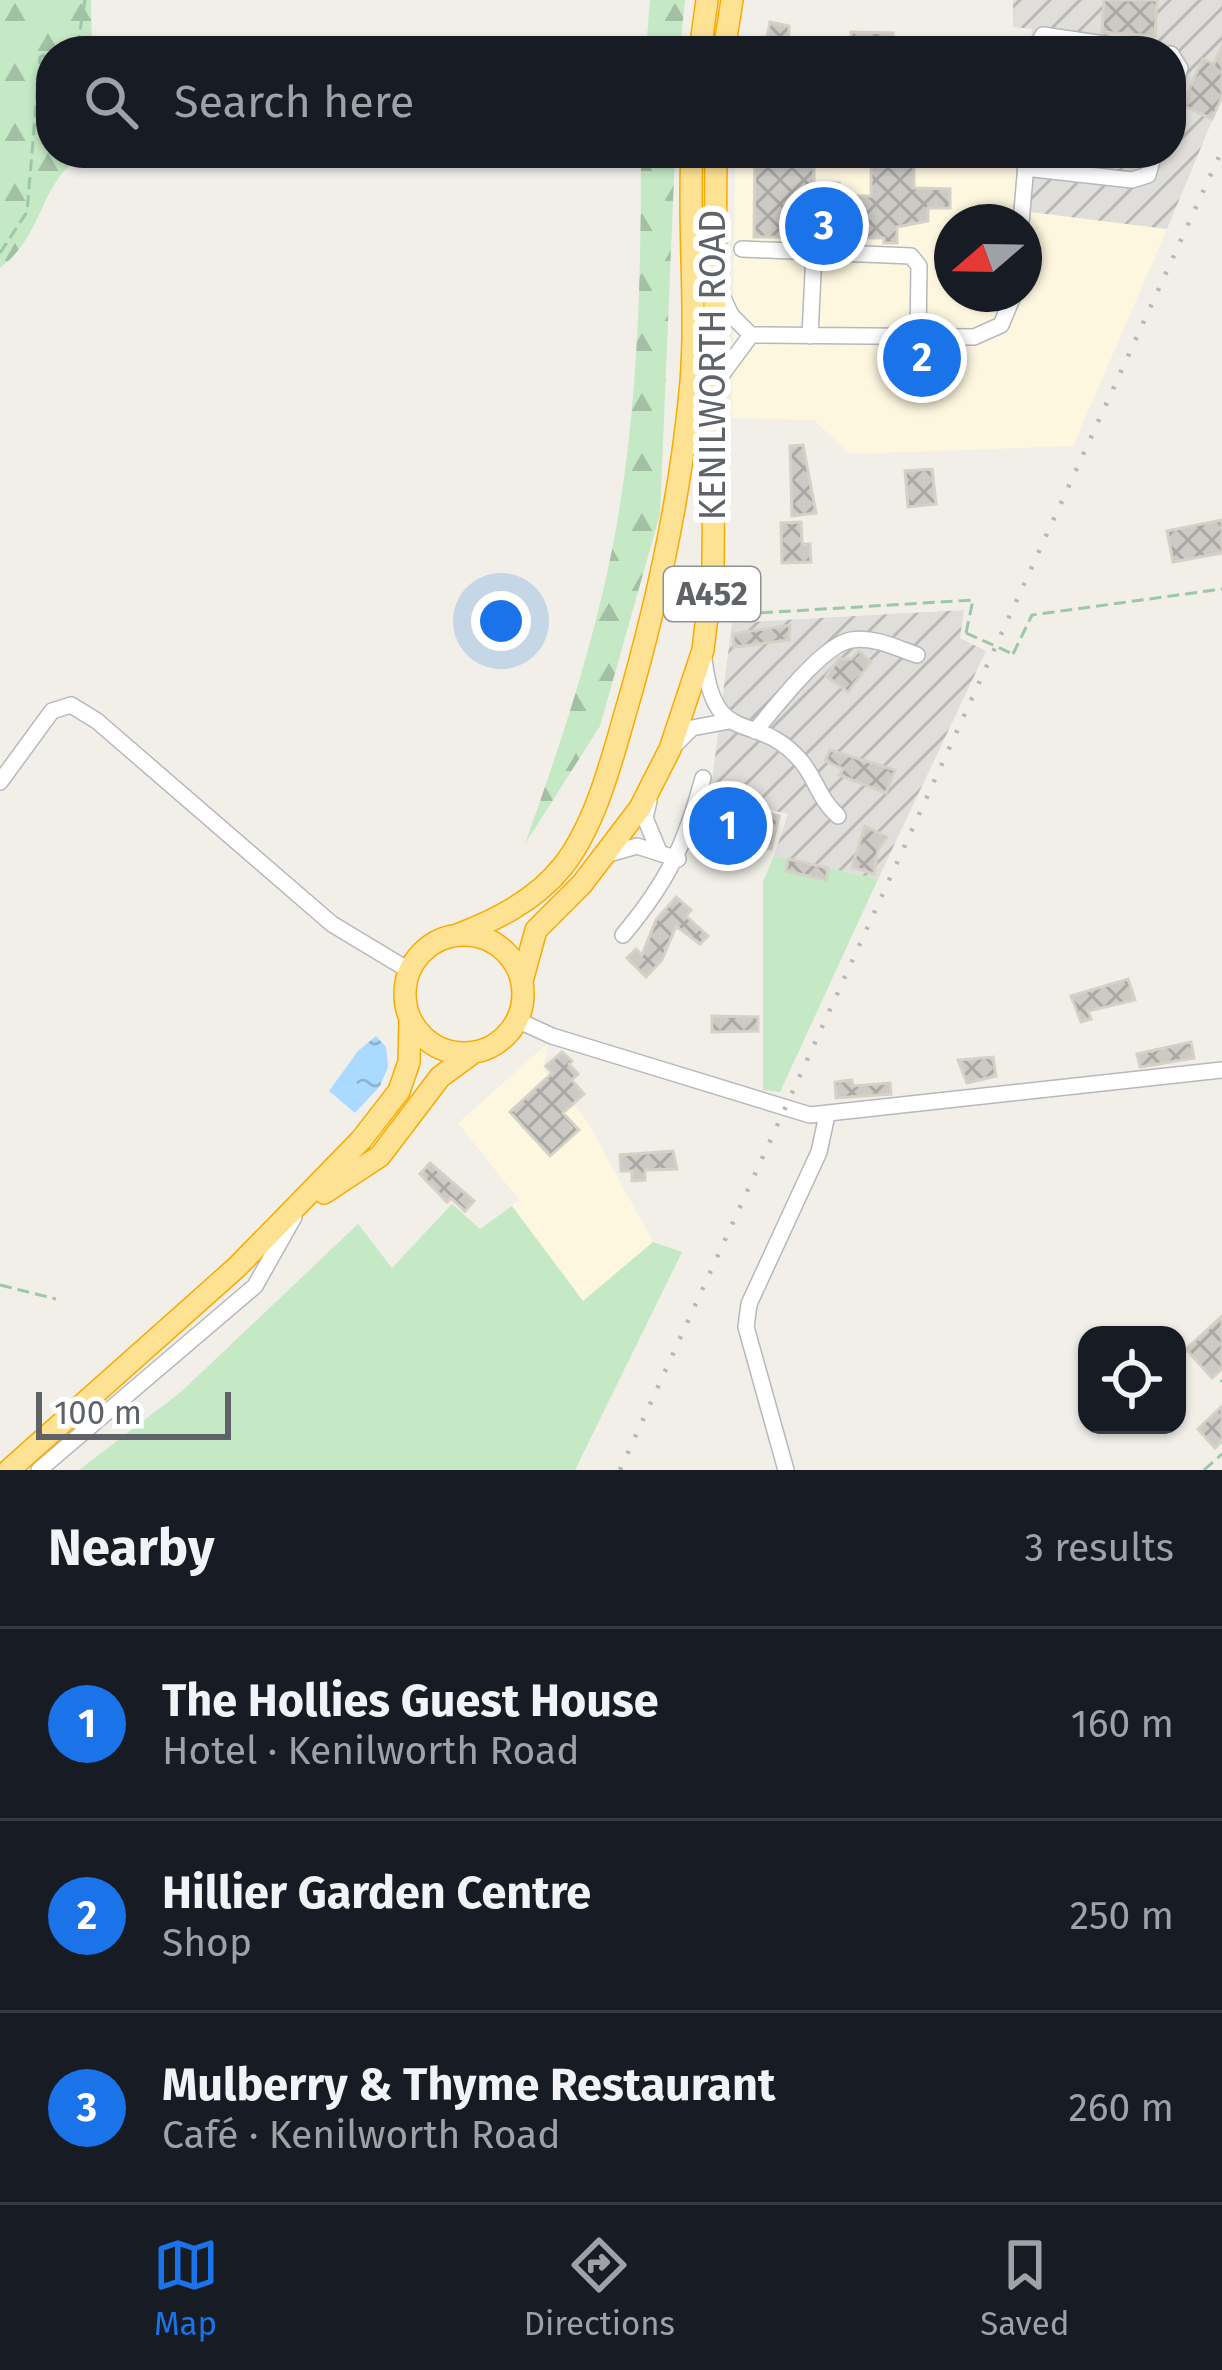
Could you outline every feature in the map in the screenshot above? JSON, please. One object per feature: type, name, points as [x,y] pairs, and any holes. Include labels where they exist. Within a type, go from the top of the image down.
[{"type":"highway","points":[[702,36],[707,0]]},
{"type":"highway","points":[[726,36],[732,0]]},
{"type":"highway","name":"KENILWORTH ROAD","points":[[457,935],[502,917],[562,867],[581,837],[618,738],[651,627],[673,523],[691,379],[692,168]]},
{"type":"highway","name":"KENILWORTH ROAD","points":[[522,981],[536,930],[605,855],[652,783],[670,749],[703,650],[711,615],[716,168]]},
{"type":"highway","points":[[457,935],[498,946],[522,981]]},
{"type":"highway","name":"A452","points":[[410,971],[421,953],[457,935]]},
{"type":"highway","points":[[9,1470],[298,1209],[399,1091],[410,1062],[406,1003],[410,971]]},
{"type":"highway","name":"A452","points":[[517,1020],[522,981]]},
{"type":"highway","points":[[410,1018],[436,1046],[474,1052]]},
{"type":"highway","points":[[298,1209],[380,1156],[440,1077],[474,1052],[492,1046],[517,1020]]},
{"type":"street","points":[[1022,204],[1025,168]]},
{"type":"street","points":[[1068,168],[1132,180],[1148,175],[1150,168]]},
{"type":"street","points":[[742,249],[916,259],[919,336]]},
{"type":"street","points":[[810,336],[814,252]]},
{"type":"street","points":[[712,277],[731,315],[751,335],[974,337],[1001,325],[1006,312]]},
{"type":"street","points":[[712,391],[751,335]]},
{"type":"street","points":[[755,731],[831,650],[850,640],[880,642],[916,655]]},
{"type":"street","points":[[703,650],[709,697],[729,721],[796,755],[821,801],[838,816]]},
{"type":"street","points":[[0,782],[52,711],[71,705],[97,721],[332,924],[410,971]]},
{"type":"street","points":[[670,749],[692,728],[729,721]]},
{"type":"street","points":[[623,935],[662,888],[678,859],[703,778]]},
{"type":"street","points":[[652,783],[645,818],[658,848]]},
{"type":"street","points":[[605,855],[637,846],[658,848],[678,859]]},
{"type":"street","points":[[517,1020],[799,1113],[827,1115],[1222,1070]]},
{"type":"street","points":[[786,1470],[746,1327],[749,1304],[819,1152],[827,1115]]},
{"type":"street","points":[[39,1470],[255,1286],[298,1209]]},
{"type":"path","points":[[79,36],[85,0]]},
{"type":"path","points":[[0,253],[28,212],[36,109]]},
{"type":"path","points":[[711,615],[974,600],[966,633],[1013,654],[1032,616],[1222,589]]},
{"type":"path","points":[[0,1285],[56,1299]]},
{"type":"path","points":[[1204,1470],[1222,1454]]},
{"type":"shaded area","points":[[1013,0],[1222,0],[1222,97],[1167,229],[1042,214],[1042,204],[1014,204],[1017,168],[1186,168],[1186,36],[1031,36],[1032,29],[1013,27]]},
{"type":"shaded area","points":[[735,168],[1017,168],[1014,204],[934,204],[934,312],[1042,312],[1042,214],[1167,229],[1073,446],[850,454],[814,420],[732,418]]},
{"type":"shaded area","points":[[964,610],[960,638],[986,651],[878,879],[774,856],[788,814],[710,796],[732,623]]},
{"type":"shaded area","points":[[549,1042],[543,1069],[587,1121],[653,1242],[583,1302],[512,1206],[519,1200],[458,1123]]},
{"type":"green space","points":[[0,0],[91,0],[92,36],[36,36],[36,168],[67,168],[26,239],[0,268]]},
{"type":"green space","points":[[650,0],[685,0],[681,36],[647,36]]},
{"type":"green space","points":[[641,168],[674,168],[660,514],[600,726],[525,844],[586,659],[605,583],[628,448]]},
{"type":"green space","points":[[774,856],[878,879],[780,1092],[763,1090],[763,882]]},
{"type":"green space","points":[[452,1204],[480,1229],[512,1206],[583,1301],[653,1242],[682,1252],[575,1470],[79,1470],[181,1392],[358,1224],[392,1268]]},
{"type":"water","points":[[376,1036],[386,1047],[388,1067],[380,1086],[355,1113],[329,1091],[358,1051]]},
{"type":"building","points":[[1104,0],[1157,0],[1155,36],[1102,32]]},
{"type":"building","points":[[770,22],[789,26],[789,36],[767,36]]},
{"type":"building","points":[[851,32],[893,33],[893,36],[851,36]]},
{"type":"building","points":[[1222,46],[1222,97],[1212,119],[1186,107],[1186,96],[1203,59],[1214,64]]},
{"type":"building","points":[[755,168],[814,168],[814,183],[839,183],[839,196],[871,196],[871,168],[914,168],[914,188],[950,189],[950,204],[928,208],[928,221],[897,227],[897,243],[884,243],[884,238],[754,237]]},
{"type":"building","points":[[803,445],[816,513],[792,516],[790,446]]},
{"type":"building","points":[[932,469],[936,504],[908,507],[905,471]]},
{"type":"building","points":[[1222,520],[1222,553],[1173,562],[1167,531]]},
{"type":"building","points":[[801,522],[802,544],[810,544],[811,562],[782,563],[781,523]]},
{"type":"building","points":[[790,625],[789,640],[734,647],[733,634]]},
{"type":"building","points":[[859,651],[871,662],[848,692],[826,676],[839,659],[851,659]]},
{"type":"building","points":[[830,750],[895,770],[886,793],[839,775],[843,769],[825,761]]},
{"type":"building","points":[[742,807],[779,816],[771,849],[761,847],[766,824],[743,819],[738,837],[729,835],[719,862],[701,855],[721,812],[740,817]]},
{"type":"building","points":[[865,826],[887,837],[878,850],[874,874],[852,867]]},
{"type":"building","points":[[788,859],[828,868],[826,880],[786,871]]},
{"type":"building","points":[[676,897],[691,910],[686,916],[708,936],[700,944],[676,926],[662,960],[646,977],[627,958],[636,949],[642,955],[656,920]]},
{"type":"building","points":[[1128,979],[1135,1000],[1088,1011],[1091,1019],[1081,1022],[1071,996]]},
{"type":"building","points":[[712,1016],[758,1017],[758,1031],[712,1032]]},
{"type":"building","points":[[1191,1042],[1194,1058],[1140,1067],[1137,1054]]},
{"type":"building","points":[[562,1052],[572,1061],[569,1064],[578,1074],[572,1080],[584,1094],[563,1113],[579,1130],[550,1156],[510,1112],[552,1073],[546,1066]]},
{"type":"building","points":[[993,1057],[996,1076],[967,1083],[958,1060]]},
{"type":"building","points":[[852,1080],[853,1086],[890,1083],[891,1094],[836,1098],[835,1082]]},
{"type":"building","points":[[673,1151],[677,1169],[645,1170],[645,1180],[632,1181],[632,1171],[621,1171],[620,1155]]},
{"type":"building","points":[[430,1163],[474,1201],[465,1211],[451,1198],[447,1202],[420,1174]]},
{"type":"building","points":[[1222,1316],[1222,1369],[1212,1378],[1186,1349]]},
{"type":"building","points":[[1222,1406],[1222,1441],[1215,1448],[1198,1429]]},
{"type":"railway","points":[[620,1470],[1222,150]]},
{"type":"place","name":"Mulberry & Thyme Restaurant","points":[[824,226]]},
{"type":"place","name":"Hillier Garden Centre","points":[[922,358]]},
{"type":"place","name":"The Hollies Guest House","points":[[728,826]]}]
